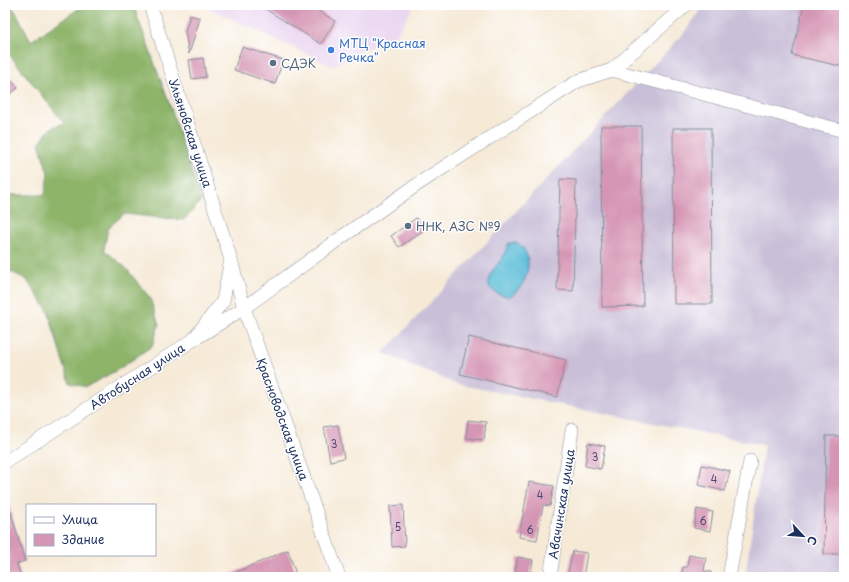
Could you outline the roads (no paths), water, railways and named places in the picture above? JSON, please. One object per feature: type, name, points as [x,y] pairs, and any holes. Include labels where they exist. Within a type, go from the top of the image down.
[{"type":"street","name":"Ульяновская улица","points":[[150,5],[231,260]]},
{"type":"street","points":[[193,340],[244,308],[421,182],[578,81],[612,70],[686,5]]},
{"type":"street","points":[[612,70],[844,131]]},
{"type":"street","name":"Красноводская улица","points":[[231,260],[244,308],[339,577]]},
{"type":"street","name":"Автобусная улица","points":[[5,462],[193,340],[223,301],[231,260]]},
{"type":"street","name":"Авачинская улица","points":[[550,577],[572,430]]},
{"type":"street","points":[[729,577],[750,461]]},
{"type":"water","points":[[509,243],[518,243],[524,249],[528,259],[528,266],[523,284],[509,297],[496,293],[489,287],[489,282],[492,271],[502,258]]},
{"type":"place","name":"МТЦ \"Красная Речка\"","points":[[331,50]]},
{"type":"place","name":"СДЭК","points":[[273,63]]},
{"type":"place","name":"ННК, АЗС №9","points":[[408,226]]}]
